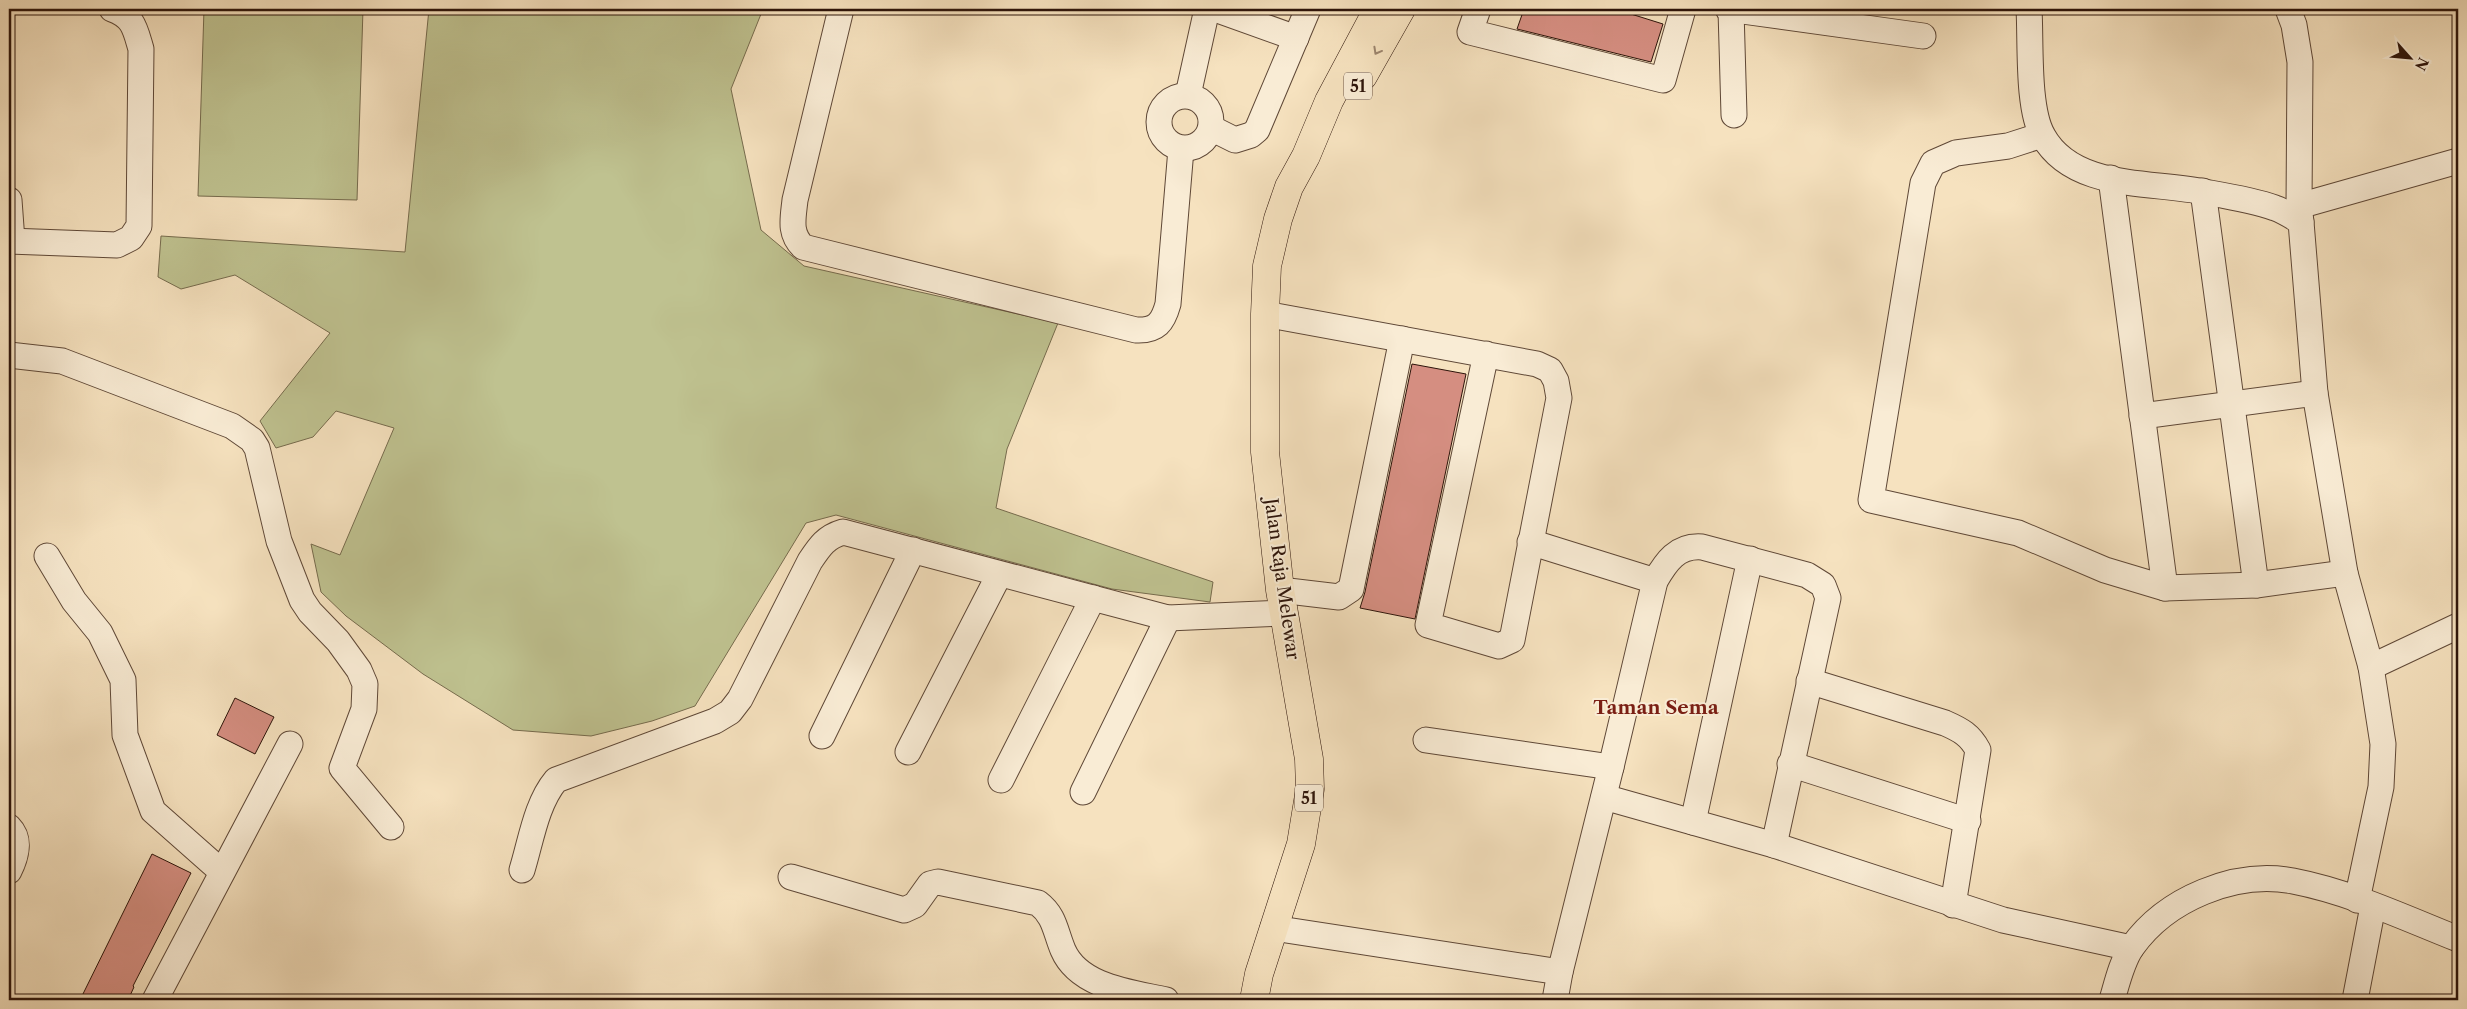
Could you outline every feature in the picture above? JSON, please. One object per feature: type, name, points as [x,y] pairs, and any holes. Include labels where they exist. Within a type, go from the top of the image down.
[{"type":"highway","name":"Jalan Raja Melewar","points":[[1254,1000],[1258,974],[1302,844],[1310,789],[1310,759],[1282,601],[1265,452],[1267,266],[1271,242],[1289,187],[1306,156],[1329,101],[1378,9]]},
{"type":"highway","name":"Jalan Raja Melewar","points":[[1306,156],[1329,131],[1348,102],[1401,9]]},
{"type":"street","points":[[9,200],[10,241],[117,245],[131,238],[139,226],[141,49],[135,25],[124,13],[112,9]]},
{"type":"street","points":[[841,9],[792,224],[795,239],[803,247],[1136,330],[1148,331],[1157,327],[1164,318],[1168,304],[1181,148]]},
{"type":"street","points":[[1188,95],[1207,9]]},
{"type":"street","points":[[1215,9],[1296,38]]},
{"type":"street","points":[[1211,128],[1235,140],[1251,135],[1257,130],[1308,9]]},
{"type":"street","points":[[1478,9],[1470,32],[1663,80],[1683,9]]},
{"type":"street","points":[[1734,115],[1729,9],[1923,36]]},
{"type":"street","points":[[2029,9],[2034,105],[2042,135],[2060,159],[2083,171],[2111,178],[2204,192],[2300,214],[2458,162]]},
{"type":"street","points":[[2288,9],[2294,25],[2300,62],[2300,214],[2315,393],[2345,573],[2371,667],[2383,759],[2365,903],[2356,1000]]},
{"type":"street","points":[[1188,95],[1197,98],[1209,110],[1211,128],[1203,142],[1189,148],[1181,148],[1165,140],[1158,123],[1164,106],[1171,99],[1188,95]]},
{"type":"street","points":[[2042,135],[2008,146],[1956,154],[1934,163],[1923,183],[1871,500],[2018,532],[2105,570],[2165,588],[2256,585],[2345,573]]},
{"type":"street","points":[[2111,178],[2165,588]]},
{"type":"street","points":[[2204,192],[2256,585]]},
{"type":"street","points":[[1265,314],[1486,354],[1537,364],[1550,370],[1556,381],[1559,398],[1512,640],[1500,646],[1428,625],[1486,354]]},
{"type":"street","points":[[522,870],[543,803],[548,790],[556,780],[715,721],[730,712],[740,699],[810,561],[824,541],[830,536],[843,532],[999,575],[1168,618],[1282,601],[1339,597],[1351,589],[1402,339]]},
{"type":"street","points":[[9,356],[62,361],[232,426],[252,440],[261,461],[280,541],[294,584],[310,612],[338,641],[358,670],[365,684],[364,709],[342,768],[392,827]]},
{"type":"street","points":[[2142,416],[2315,393]]},
{"type":"street","points":[[1530,542],[1655,581]]},
{"type":"street","points":[[1555,1000],[1560,972],[1655,581],[1666,562],[1690,546],[1702,546],[1807,575],[1823,585],[1828,598],[1790,764],[1774,845]]},
{"type":"street","points":[[822,736],[913,550]]},
{"type":"street","points":[[47,556],[74,601],[100,633],[122,691],[125,735],[153,812],[222,872]]},
{"type":"street","points":[[1693,822],[1750,559]]},
{"type":"street","points":[[908,752],[999,575]]},
{"type":"street","points":[[1000,780],[1093,598]]},
{"type":"street","points":[[1083,792],[1168,618]]},
{"type":"street","points":[[2371,667],[2458,626]]},
{"type":"street","points":[[1809,682],[1963,730],[1972,739],[1978,750],[1953,905]]},
{"type":"street","points":[[1426,740],[1611,767]]},
{"type":"street","points":[[155,1000],[290,744]]},
{"type":"street","points":[[1790,764],[1968,821]]},
{"type":"street","points":[[1604,797],[1774,845],[2003,920],[2131,948]]},
{"type":"street","points":[[9,827],[17,841],[16,853],[9,871]]},
{"type":"street","points":[[792,877],[904,910],[915,904],[930,884],[938,882],[1038,903],[1048,911],[1053,919],[1067,958],[1076,970],[1098,982],[1166,1000]]},
{"type":"street","points":[[2112,1000],[2131,948],[2154,922],[2185,901],[2217,887],[2252,879],[2292,881],[2365,903],[2458,939]]},
{"type":"street","points":[[1273,928],[1560,972]]},
{"type":"green space","points":[[204,9],[363,9],[357,200],[198,196]]},
{"type":"green space","points":[[429,9],[763,9],[731,89],[761,230],[804,266],[1058,323],[1007,449],[996,508],[1213,582],[1210,602],[1112,589],[836,515],[806,523],[695,706],[652,721],[591,736],[513,730],[423,674],[346,616],[321,592],[311,544],[340,555],[394,428],[336,411],[313,437],[276,448],[260,421],[330,333],[235,275],[181,289],[158,277],[161,236],[405,252]]},
{"type":"building","points":[[1524,9],[1615,9],[1663,24],[1651,62],[1517,29]]},
{"type":"building","points":[[1412,364],[1466,374],[1415,619],[1360,608],[1365,592]]},
{"type":"building","points":[[235,698],[274,717],[255,754],[217,735]]},
{"type":"building","points":[[152,854],[191,873],[133,986],[128,1000],[80,1000]]},
{"type":"district","name":"Taman Sema","points":[[1656,707]]}]
